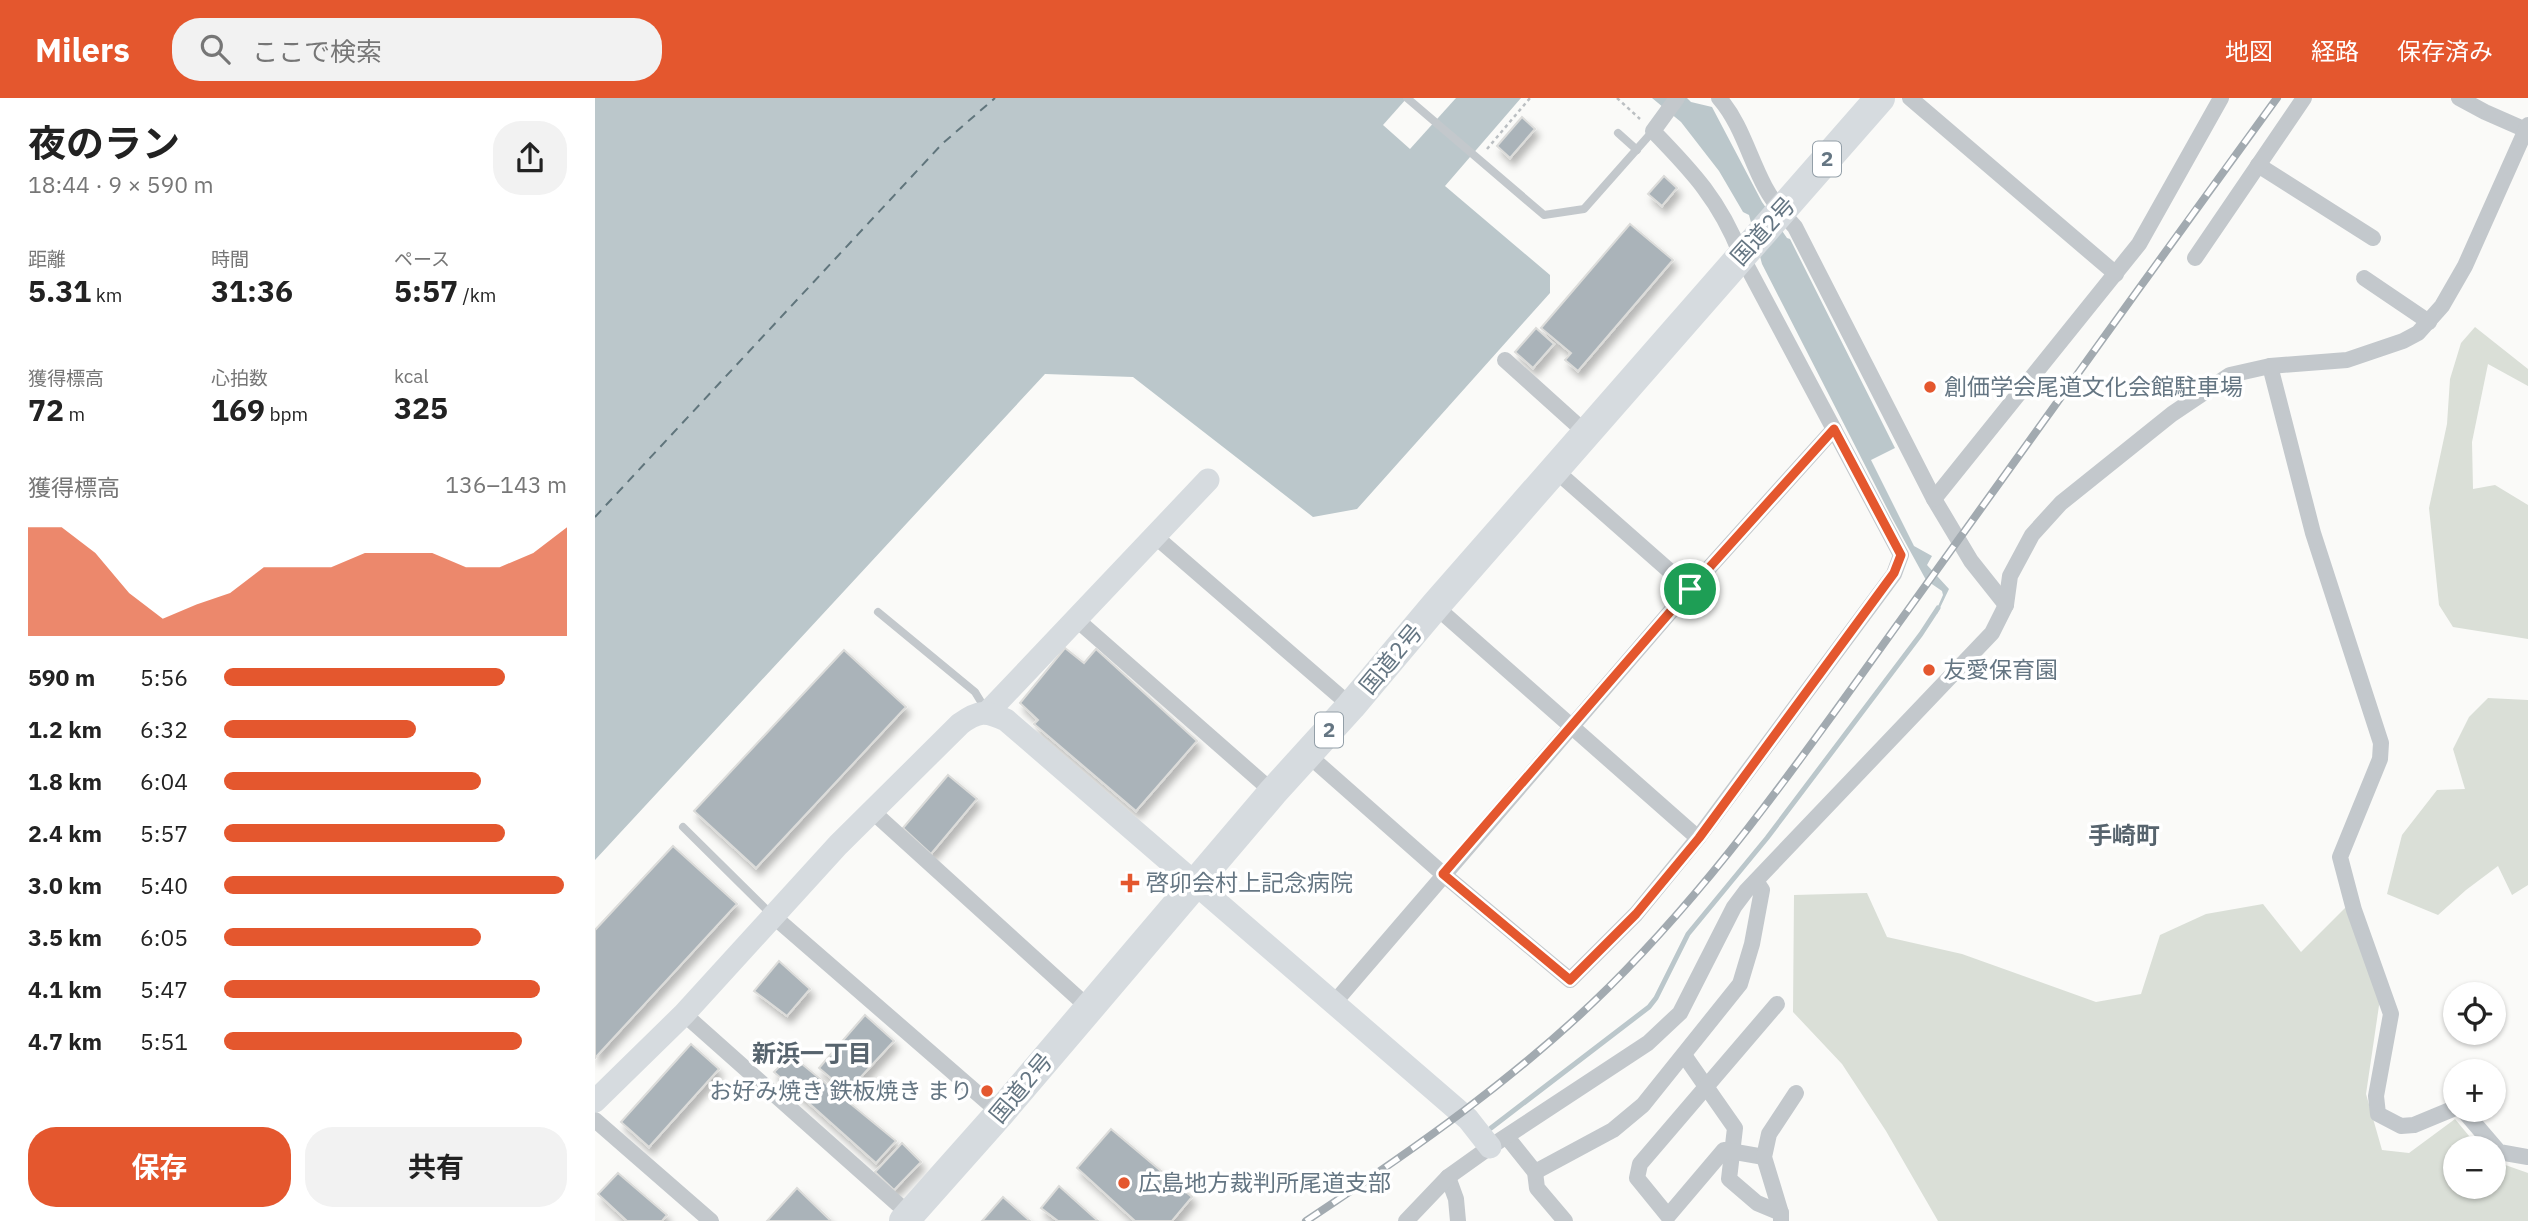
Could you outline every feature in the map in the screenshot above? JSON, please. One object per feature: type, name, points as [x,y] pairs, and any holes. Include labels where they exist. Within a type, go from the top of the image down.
[{"type":"highway","name":"国道2号","points":[[907,1218],[1000,1113],[1273,792],[1880,98]]},
{"type":"street","points":[[1677,98],[1658,125],[1707,190],[1732,233],[1795,227],[1934,499],[1971,561],[2006,605]]},
{"type":"street","points":[[1307,754],[1443,874],[1570,980],[1636,914],[1699,838],[1894,573],[1901,555],[1834,429],[1763,232],[1765,187],[1730,110],[1719,98]]},
{"type":"street","points":[[1910,98],[2116,274]]},
{"type":"street","points":[[1934,499],[2139,244],[2221,98]]},
{"type":"street","points":[[2195,258],[2304,98]]},
{"type":"street","points":[[1406,1221],[1448,1177],[1649,1043],[1669,1026],[1680,1013],[1734,907],[1992,633],[2006,605],[2010,576],[2032,535],[2061,503],[2172,414],[2230,375],[2270,366],[2347,360],[2403,341],[2418,333],[2429,322],[2442,306],[2465,266],[2527,127],[2485,112],[2459,98]]},
{"type":"street","points":[[2258,165],[2373,238]]},
{"type":"street","points":[[2364,278],[2429,322]]},
{"type":"street","points":[[1505,360],[1586,433]]},
{"type":"street","points":[[2270,366],[2313,533],[2381,743],[2380,759],[2340,858],[2354,910],[2391,1014],[2376,1096],[2378,1114],[2401,1126],[2414,1125],[2443,1113]]},
{"type":"street","points":[[1334,1003],[1690,589],[1834,429]]},
{"type":"street","points":[[1555,470],[1690,589]]},
{"type":"street","points":[[988,712],[1208,480]]},
{"type":"street","points":[[1156,537],[1350,706]]},
{"type":"street","points":[[1436,606],[1699,838]]},
{"type":"street","points":[[1076,619],[1273,792]]},
{"type":"street","points":[[595,1101],[684,1014],[772,915],[871,811],[960,724],[972,715],[988,712],[1006,720],[1468,1119],[1535,1172],[1537,1188],[1565,1221]]},
{"type":"street","points":[[871,811],[1089,1008]]},
{"type":"street","points":[[1535,1172],[1613,1129],[1643,1105],[1740,984],[1752,944],[1762,890],[1756,881]]},
{"type":"street","points":[[772,915],[1000,1113]]},
{"type":"street","points":[[1764,1157],[1724,1150],[1668,1216],[1637,1178],[1640,1164],[1777,1004]]},
{"type":"street","points":[[684,1014],[907,1218]]},
{"type":"street","points":[[1684,1055],[1735,1128],[1729,1179],[1757,1203],[1781,1217]]},
{"type":"street","points":[[1781,1217],[1764,1157],[1769,1134],[1796,1093]]},
{"type":"street","points":[[595,1120],[711,1221]]},
{"type":"street","points":[[2473,1122],[2499,1152],[2528,1157]]},
{"type":"street","points":[[1448,1177],[1456,1199],[1458,1221]]},
{"type":"lane","points":[[1407,98],[1544,215],[1584,209],[1658,125]]},
{"type":"lane","points":[[1618,133],[1637,150]]},
{"type":"lane","points":[[878,611],[975,692],[988,712]]},
{"type":"lane","points":[[684,827],[772,915]]},
{"type":"path","points":[[1475,158],[1530,98]]},
{"type":"path","points":[[1617,98],[1658,125]]},
{"type":"shaded area","points":[[595,98],[1521,98],[1445,186],[1550,275],[1550,293],[1357,509],[1313,517],[1133,377],[1045,374],[595,860]]},
{"type":"shaded area","points":[[1652,98],[1687,98],[1691,102],[1712,107],[1762,202],[1790,239],[1895,448],[1871,460],[1914,546],[1932,556],[1927,565],[1949,589],[1937,614],[1935,613],[1943,595],[1942,591],[1926,580],[1892,518],[1762,264],[1749,215],[1743,212],[1719,171],[1681,122]]},
{"type":"shaded area","points":[[2475,327],[2528,369],[2528,386],[2488,364],[2472,442],[2473,489],[2495,485],[2528,505],[2528,639],[2453,627],[2439,605],[2429,508],[2447,424],[2450,379],[2461,343]]},
{"type":"shaded area","points":[[2488,698],[2528,700],[2528,885],[2512,895],[2498,866],[2438,915],[2387,894],[2402,835],[2437,790],[2465,789],[2453,749],[2469,717]]},
{"type":"shaded area","points":[[1867,893],[1887,937],[1962,954],[2096,1002],[2141,994],[2160,935],[2206,914],[2263,904],[2301,952],[2350,903],[2381,992],[2366,1094],[2382,1150],[2409,1153],[2451,1122],[2457,1122],[2469,1136],[2443,1136],[2443,1199],[2506,1199],[2506,1165],[2528,1173],[2528,1221],[1938,1221],[1886,1131],[1842,1064],[1793,1012],[1794,895]]},
{"type":"pier","points":[[1407,98],[1456,98],[1410,149],[1383,125]]},
{"type":"building","points":[[1522,117],[1535,129],[1510,158],[1497,146]]},
{"type":"building","points":[[1664,176],[1677,188],[1662,206],[1648,194]]},
{"type":"building","points":[[1630,224],[1673,260],[1578,371],[1565,360],[1571,353],[1541,328]]},
{"type":"building","points":[[1536,328],[1554,344],[1533,368],[1515,352]]},
{"type":"building","points":[[1065,648],[1084,663],[1096,649],[1197,741],[1136,811],[1034,724],[1038,720],[1020,703]]},
{"type":"building","points":[[844,650],[906,707],[756,868],[694,811]]},
{"type":"building","points":[[948,775],[977,799],[931,854],[903,828]]},
{"type":"building","points":[[673,846],[737,904],[595,1058],[595,930]]},
{"type":"building","points":[[779,961],[810,989],[787,1016],[754,991]]},
{"type":"building","points":[[865,1015],[894,1041],[847,1092],[819,1068]]},
{"type":"building","points":[[691,1044],[719,1069],[649,1147],[621,1122]]},
{"type":"building","points":[[791,1055],[896,1141],[876,1163],[774,1072]]},
{"type":"building","points":[[1111,1129],[1192,1197],[1172,1221],[1135,1221],[1077,1168]]},
{"type":"building","points":[[902,1143],[921,1162],[894,1190],[875,1172]]},
{"type":"building","points":[[618,1173],[667,1215],[662,1221],[627,1221],[598,1194]]},
{"type":"building","points":[[1059,1186],[1098,1221],[1058,1221],[1041,1208]]},
{"type":"building","points":[[797,1188],[830,1220],[830,1221],[767,1221]]},
{"type":"building","points":[[1003,1197],[1030,1221],[982,1221]]},
{"type":"waterway","points":[[1491,1128],[1649,1007],[1688,934],[1767,838],[1938,608]]},
{"type":"ferry route","points":[[595,517],[942,144],[995,98]]},
{"type":"railway","points":[[1306,1221],[1425,1139],[1538,1052],[1609,987],[1691,899],[1802,757],[2277,98]]},
{"type":"place","name":"創価学会尾道文化会館駐車場","points":[[1930,387]]},
{"type":"place","name":"友愛保育園","points":[[1929,670]]},
{"type":"place","name":"啓卯会村上記念病院","points":[[1130,883]]},
{"type":"place","name":"お好み焼き 鉄板焼き まり","points":[[987,1091]]},
{"type":"place","name":"広島地方裁判所尾道支部","points":[[1124,1183]]},
{"type":"district","name":"手崎町","points":[[2124,836]]},
{"type":"district","name":"新浜一丁目","points":[[812,1054]]},
{"type":"route","points":[[1834,429],[1901,555],[1894,573],[1699,838],[1636,914],[1570,980],[1443,874],[1690,589],[1834,429]]}]
